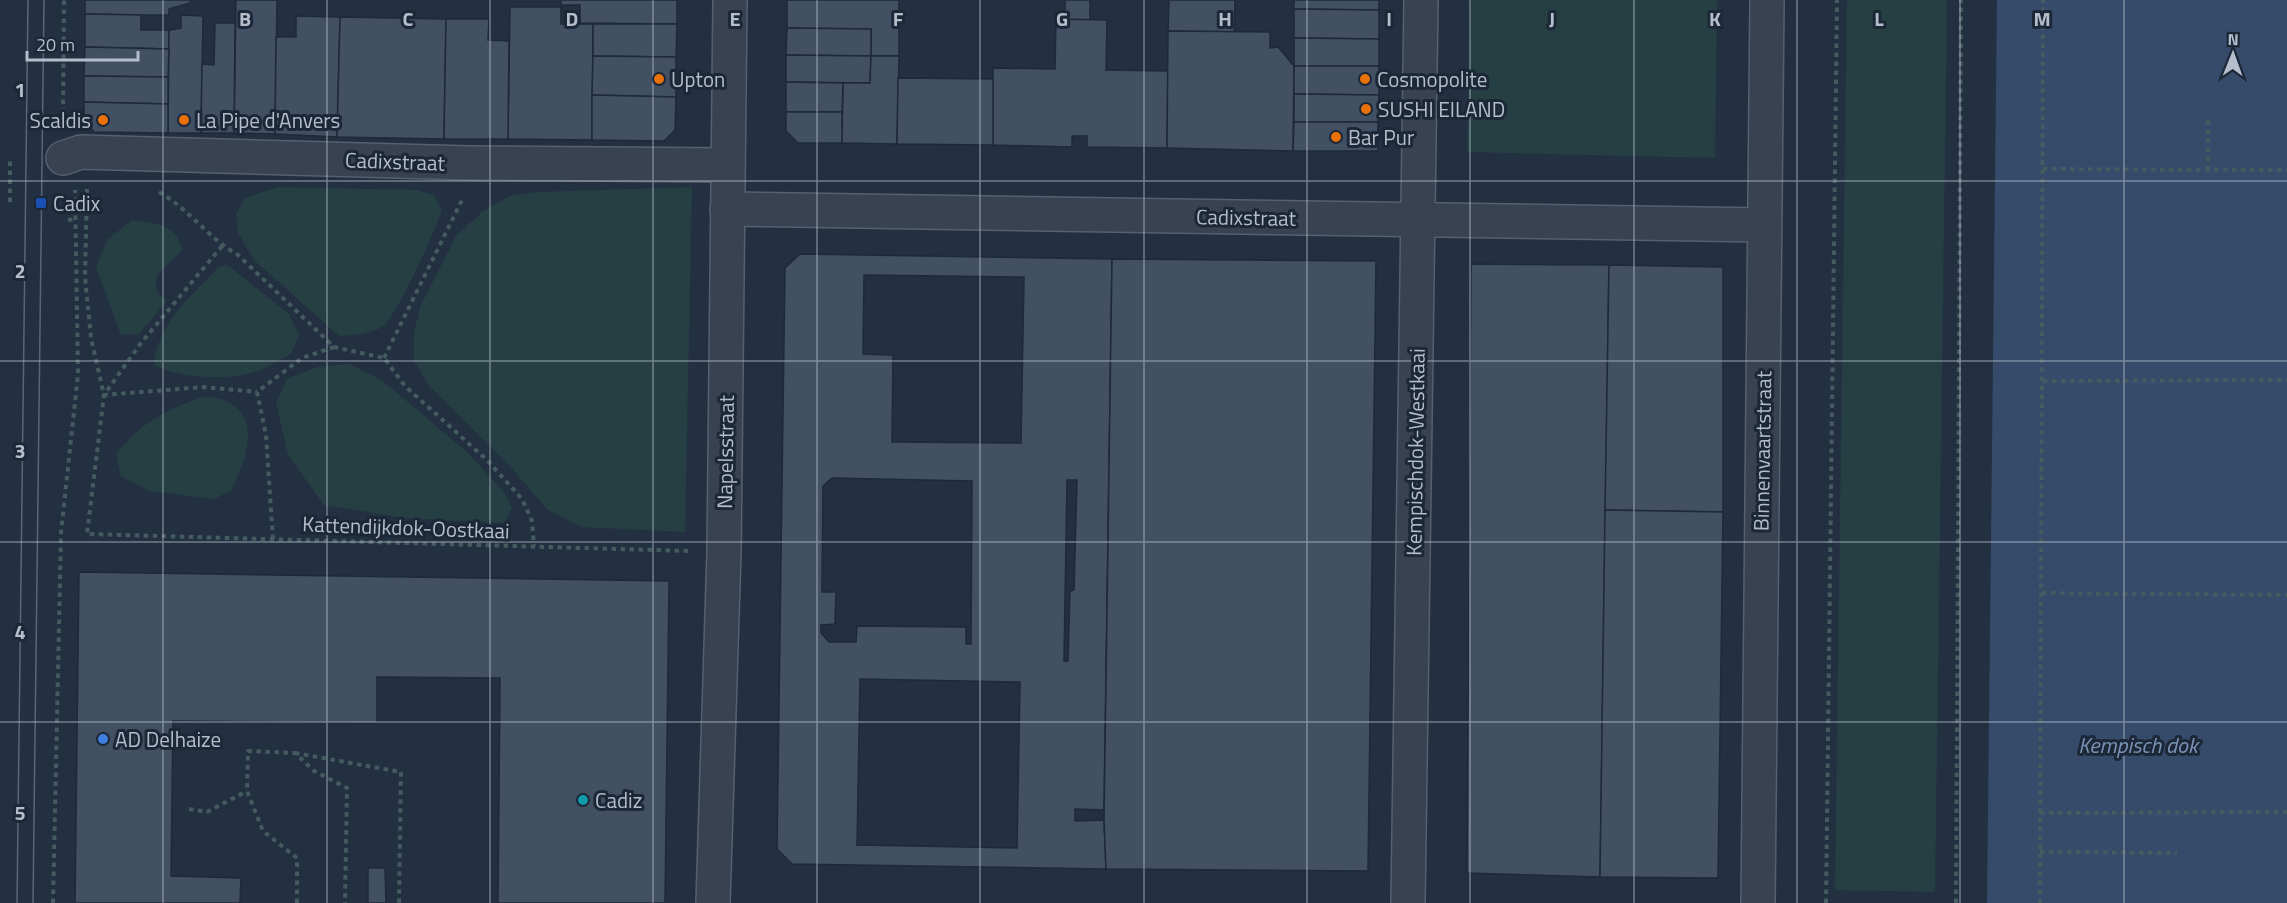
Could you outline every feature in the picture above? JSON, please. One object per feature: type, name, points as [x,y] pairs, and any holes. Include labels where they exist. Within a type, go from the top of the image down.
[{"type":"street","name":"Napelsstraat","points":[[713,903],[724,552],[730,0]]},
{"type":"street","name":"Kempischdok-Westkaai","points":[[1408,903],[1421,0]]},
{"type":"street","name":"Binnenvaartstraat","points":[[1758,903],[1767,0]]},
{"type":"street","name":"Cadixstraat","points":[[75,155],[469,163],[728,165]]},
{"type":"street","name":"Cadixstraat","points":[[727,209],[1764,225]]},
{"type":"path","points":[[64,0],[91,338],[104,394]]},
{"type":"path","points":[[1826,903],[1837,0]]},
{"type":"path","points":[[1956,903],[1961,0]]},
{"type":"path","points":[[2040,903],[2043,0]]},
{"type":"path","points":[[2208,115],[2208,170]]},
{"type":"path","points":[[53,903],[61,533],[78,374],[75,155]]},
{"type":"path","points":[[10,157],[10,202]]},
{"type":"path","points":[[384,358],[458,211],[463,198],[469,163]]},
{"type":"path","points":[[2043,169],[2287,170]]},
{"type":"path","points":[[157,191],[175,201],[222,246],[238,255],[334,347],[384,358],[405,386],[487,460],[522,499],[532,521],[534,546]]},
{"type":"path","points":[[68,220],[76,219]]},
{"type":"path","points":[[104,394],[141,343],[222,246]]},
{"type":"path","points":[[104,394],[204,387],[256,392],[302,358],[334,347]]},
{"type":"path","points":[[2043,381],[2287,380]]},
{"type":"path","points":[[256,392],[266,435],[273,539]]},
{"type":"path","name":"Kattendijkdok-Oostkaai","points":[[104,394],[87,534],[724,552]]},
{"type":"path","points":[[2042,593],[2287,595]]},
{"type":"path","points":[[297,903],[297,858],[263,831],[247,791],[248,751],[295,753],[400,772],[399,903]]},
{"type":"path","points":[[295,753],[314,771],[347,788],[345,903]]},
{"type":"path","points":[[189,809],[207,812],[247,791]]},
{"type":"path","points":[[2040,813],[2287,812]]},
{"type":"path","points":[[2040,852],[2177,853]]},
{"type":"green space","points":[[1471,0],[1717,0],[1715,158],[1467,152]]},
{"type":"green space","points":[[1847,0],[1947,0],[1935,892],[1835,890]]},
{"type":"green space","points":[[278,187],[417,190],[434,195],[442,210],[406,290],[383,326],[368,333],[339,336],[254,260],[238,233],[236,214],[245,198]]},
{"type":"green space","points":[[692,187],[685,532],[581,527],[547,509],[509,465],[429,386],[414,361],[414,333],[420,307],[456,236],[482,212],[509,196],[539,192]]},
{"type":"green space","points":[[132,220],[156,224],[170,230],[180,242],[182,250],[156,276],[156,291],[167,301],[139,334],[121,335],[96,267],[107,240]]},
{"type":"green space","points":[[226,264],[289,314],[299,335],[291,354],[258,371],[233,376],[191,376],[154,365],[162,336],[169,323],[198,288],[219,267]]},
{"type":"green space","points":[[349,364],[383,381],[467,452],[505,493],[512,508],[504,523],[405,518],[324,505],[288,455],[276,403],[287,379],[317,367]]},
{"type":"green space","points":[[205,396],[229,402],[241,413],[246,423],[247,446],[231,491],[214,499],[149,491],[121,476],[116,454],[126,442],[166,412]]},
{"type":"water","name":"Kempisch dok","points":[[1997,0],[2287,0],[2287,903],[1987,903]]},
{"type":"building","points":[[85,0],[190,0],[190,3],[169,9],[169,15],[85,14]]},
{"type":"building","points":[[236,0],[277,0],[275,134],[234,133]]},
{"type":"building","points":[[561,0],[677,0],[677,24],[580,23],[580,5],[561,5]]},
{"type":"building","points":[[787,0],[899,0],[899,56],[871,56],[871,29],[787,28]]},
{"type":"building","points":[[1065,0],[1090,0],[1090,20],[1065,20]]},
{"type":"building","points":[[1169,0],[1235,0],[1234,32],[1168,31]]},
{"type":"building","points":[[1294,0],[1379,0],[1379,10],[1294,9]]},
{"type":"building","points":[[510,7],[561,7],[561,24],[593,24],[592,140],[508,139]]},
{"type":"building","points":[[1294,9],[1379,10],[1379,39],[1294,38]]},
{"type":"building","points":[[85,14],[141,15],[141,30],[169,30],[169,49],[85,47]]},
{"type":"building","points":[[181,15],[203,16],[201,133],[168,133],[169,30],[181,28]]},
{"type":"building","points":[[296,16],[340,17],[337,137],[275,134],[276,37],[296,37]]},
{"type":"building","points":[[340,17],[446,19],[444,139],[337,137]]},
{"type":"building","points":[[446,19],[489,19],[488,40],[509,41],[508,139],[444,139]]},
{"type":"building","points":[[1056,19],[1107,20],[1106,70],[1168,71],[1167,148],[1087,147],[1087,136],[1072,136],[1072,147],[993,145],[993,68],[1055,69]]},
{"type":"building","points":[[215,23],[235,23],[234,133],[201,133],[202,64],[214,65]]},
{"type":"building","points":[[593,24],[677,24],[676,57],[593,56]]},
{"type":"building","points":[[787,28],[871,29],[871,56],[786,55]]},
{"type":"building","points":[[1168,31],[1270,32],[1270,48],[1278,47],[1294,66],[1293,151],[1167,148]]},
{"type":"building","points":[[1294,38],[1379,39],[1379,66],[1294,66]]},
{"type":"building","points":[[85,47],[169,49],[168,77],[84,76]]},
{"type":"building","points":[[786,55],[871,56],[870,83],[786,82]]},
{"type":"building","points":[[593,56],[676,57],[676,97],[592,95]]},
{"type":"building","points":[[871,56],[899,56],[897,144],[842,143],[843,83],[870,83]]},
{"type":"building","points":[[1294,66],[1379,66],[1379,95],[1294,94]]},
{"type":"building","points":[[84,76],[168,77],[168,104],[84,102]]},
{"type":"building","points":[[898,78],[993,79],[993,145],[897,144]]},
{"type":"building","points":[[786,82],[843,83],[842,112],[786,112]]},
{"type":"building","points":[[1294,94],[1379,95],[1378,122],[1294,122]]},
{"type":"building","points":[[592,95],[676,97],[675,130],[664,141],[592,140]]},
{"type":"building","points":[[84,102],[168,104],[168,133],[94,132],[84,120]]},
{"type":"building","points":[[786,112],[842,112],[842,143],[798,143],[786,131]]},
{"type":"building","name":"Bar Pur","points":[[1294,122],[1378,122],[1378,151],[1293,151]]},
{"type":"building","points":[[800,254],[1112,259],[1104,810],[1075,809],[1075,821],[1104,820],[1106,869],[792,864],[777,849],[785,268]],"holes":[[[864,275],[1024,277],[1021,443],[892,442],[893,355],[863,354]],[[832,478],[972,481],[971,644],[966,644],[966,627],[857,626],[856,642],[829,642],[821,633],[821,625],[835,624],[836,592],[822,592],[823,486]],[[1067,480],[1077,480],[1074,590],[1070,591],[1068,661],[1064,661]],[[860,679],[1020,682],[1017,848],[857,845]]]},
{"type":"building","points":[[1112,259],[1376,261],[1368,871],[1106,869],[1104,820]]},
{"type":"building","points":[[1471,264],[1609,265],[1600,877],[1467,873]]},
{"type":"building","points":[[1609,265],[1723,267],[1723,512],[1605,510]]},
{"type":"building","points":[[1605,510],[1723,512],[1718,878],[1600,877]]},
{"type":"building","name":"Cadiz","points":[[79,572],[669,581],[665,903],[498,903],[500,678],[377,677],[377,723],[173,721],[171,876],[241,878],[240,903],[75,903]]},
{"type":"building","points":[[368,868],[385,868],[386,903],[368,903]]},
{"type":"tram line","points":[[17,903],[28,0]]},
{"type":"tram line","points":[[33,903],[44,0]]},
{"type":"place","name":"Upton","points":[[659,79]]},
{"type":"place","name":"Cosmopolite","points":[[1365,79]]},
{"type":"place","name":"SUSHI EILAND","points":[[1366,109]]},
{"type":"place","name":"Scaldis","points":[[103,120]]},
{"type":"place","name":"La Pipe d'Anvers","points":[[184,120]]},
{"type":"place","name":"Bar Pur","points":[[1336,137]]},
{"type":"place","name":"Cadix","points":[[41,203]]},
{"type":"place","name":"AD Delhaize","points":[[103,739]]},
{"type":"place","name":"Cadiz","points":[[583,800]]}]
